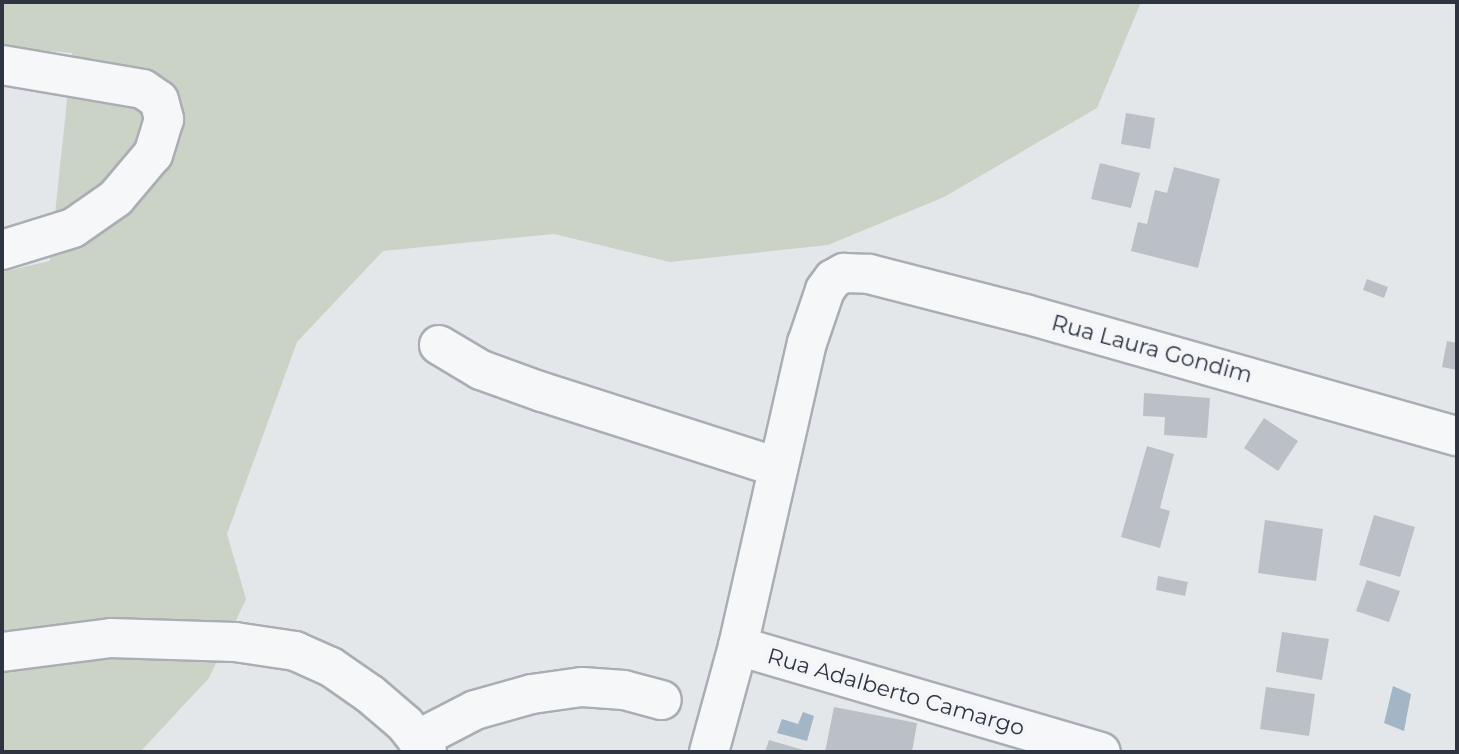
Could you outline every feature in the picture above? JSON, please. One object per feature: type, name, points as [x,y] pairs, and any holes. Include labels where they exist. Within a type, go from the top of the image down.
[{"type":"street","points":[[2,65],[143,89],[159,100],[164,119],[153,154],[116,198],[73,228],[2,250]]},
{"type":"street","name":"Rua Laura Gondim","points":[[777,467],[816,311],[833,279],[844,273],[869,274],[1025,314],[1457,436]]},
{"type":"street","points":[[439,345],[481,370],[777,467],[738,646],[709,752]]},
{"type":"street","points":[[2,652],[111,638],[235,642],[295,651],[331,667],[370,694],[422,746],[475,710],[532,694],[582,687],[624,690],[662,700]]},
{"type":"street","name":"Rua Adalberto Camargo","points":[[738,646],[1101,752]]},
{"type":"green space","points":[[2,2],[1141,2],[1097,108],[944,197],[828,245],[670,262],[554,234],[383,251],[297,342],[227,534],[246,599],[209,678],[140,752],[2,752],[2,272],[50,261],[72,53],[2,47]]},
{"type":"water","points":[[1393,686],[1411,694],[1404,731],[1384,723]]},
{"type":"water","points":[[803,712],[814,716],[807,741],[777,733],[782,719],[798,724]]},
{"type":"building","points":[[1126,113],[1155,118],[1150,149],[1121,144]]},
{"type":"building","points":[[1100,163],[1140,173],[1131,208],[1091,199]]},
{"type":"building","points":[[1174,167],[1220,179],[1198,268],[1131,251],[1138,222],[1147,224],[1155,190],[1167,193]]},
{"type":"building","points":[[1367,279],[1388,287],[1384,298],[1363,290]]},
{"type":"building","points":[[1447,341],[1457,343],[1457,370],[1442,367]]},
{"type":"building","points":[[1144,393],[1210,398],[1207,438],[1164,435],[1165,417],[1143,416]]},
{"type":"building","points":[[1264,418],[1298,441],[1278,471],[1244,448]]},
{"type":"building","points":[[1147,446],[1174,454],[1160,508],[1170,511],[1160,548],[1121,537]]},
{"type":"building","points":[[1374,515],[1415,527],[1400,577],[1359,565]]},
{"type":"building","points":[[1265,520],[1323,529],[1316,581],[1258,573]]},
{"type":"building","points":[[1158,576],[1188,582],[1185,596],[1156,590]]},
{"type":"building","points":[[1367,580],[1400,591],[1389,622],[1356,611]]},
{"type":"building","points":[[1282,632],[1329,639],[1322,680],[1276,672]]},
{"type":"building","points":[[1266,687],[1315,694],[1309,736],[1260,729]]},
{"type":"building","points":[[834,707],[917,723],[912,752],[825,752]]},
{"type":"building","points":[[769,740],[807,751],[807,752],[765,752]]}]
